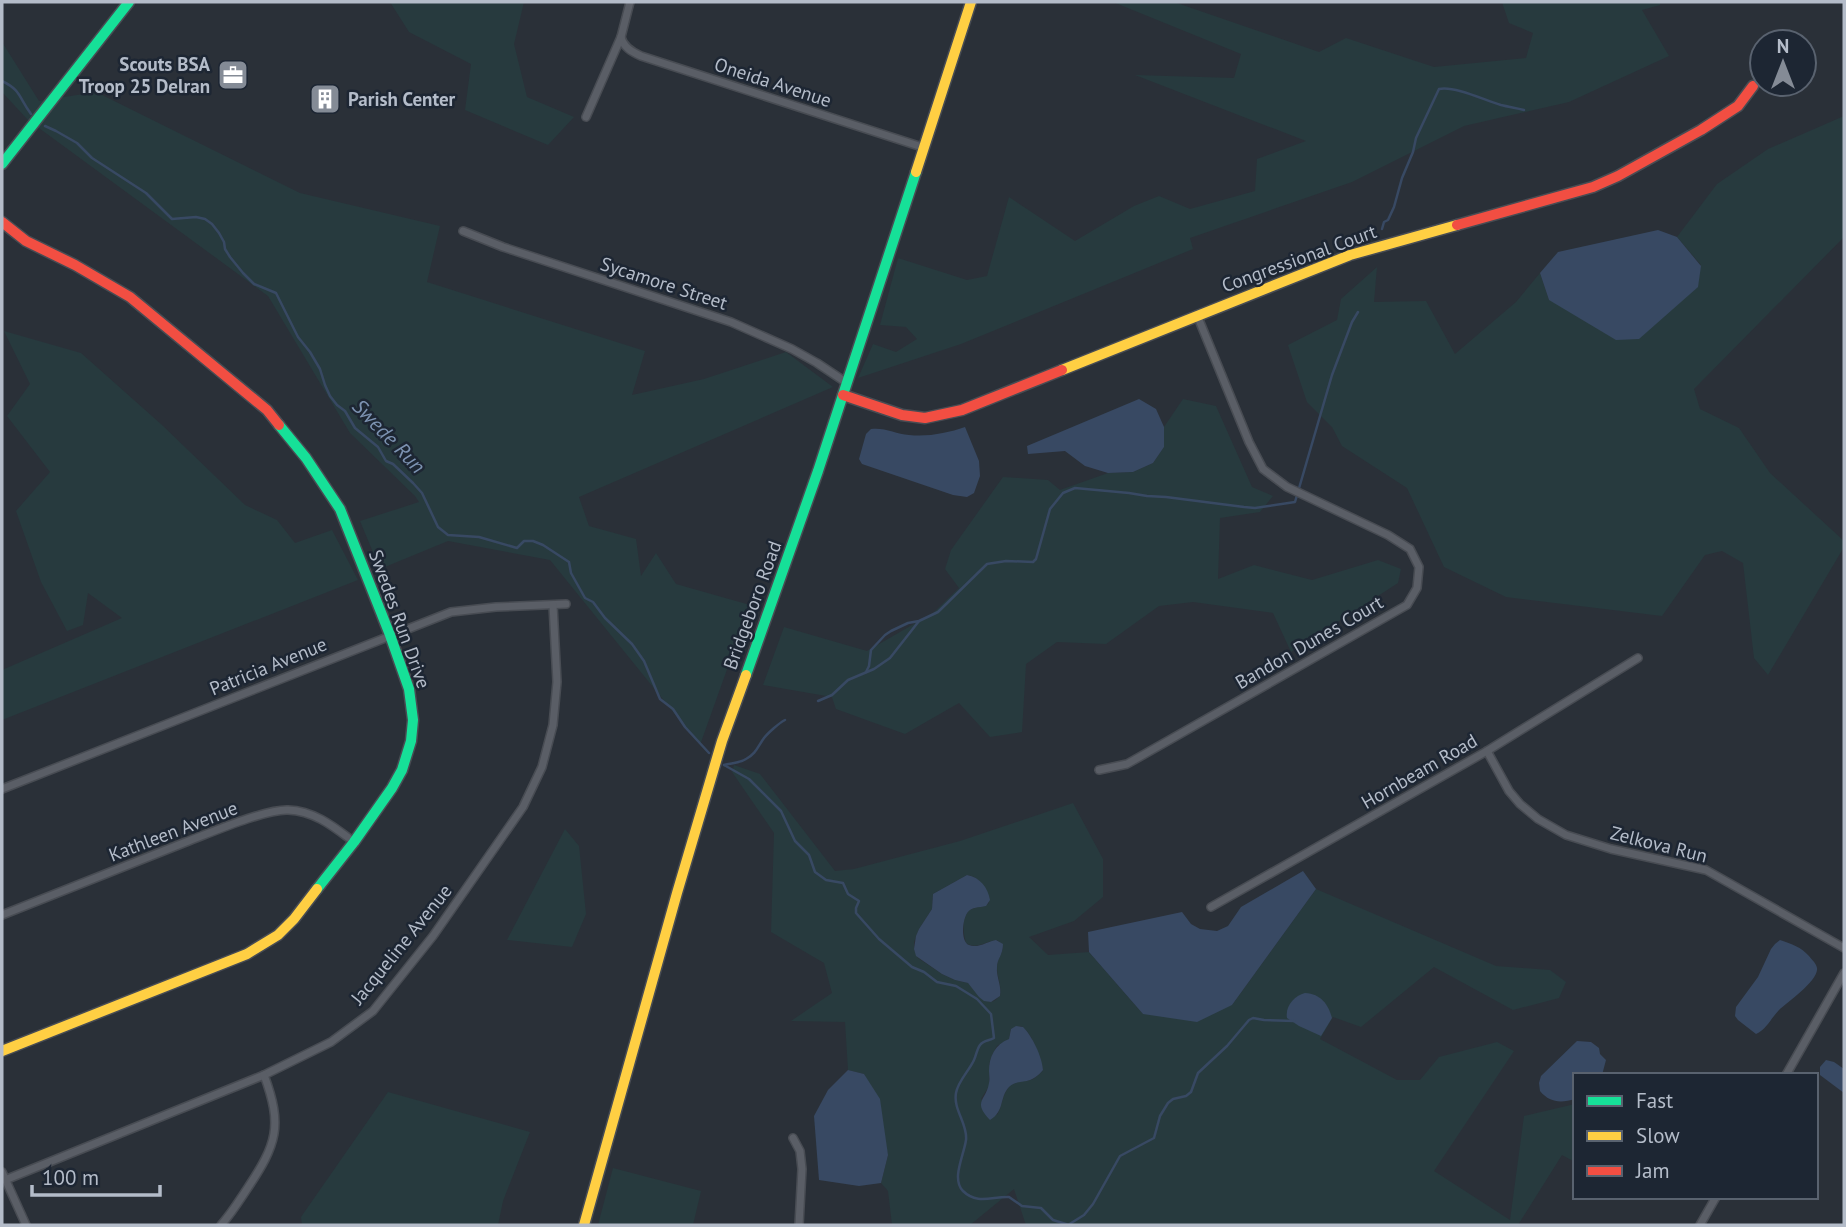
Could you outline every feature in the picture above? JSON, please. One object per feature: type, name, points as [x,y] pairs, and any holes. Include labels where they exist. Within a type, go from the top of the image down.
[{"type":"street","points":[[3,161],[129,2]]},
{"type":"street","points":[[586,117],[621,37],[629,2]]},
{"type":"street","name":"Bridgeboro Road","points":[[584,1225],[722,741],[818,471],[971,2]]},
{"type":"street","name":"Oneida Avenue","points":[[621,37],[625,46],[641,56],[922,147]]},
{"type":"street","name":"Congressional Court","points":[[843,395],[902,415],[925,418],[962,410],[1350,255],[1593,187],[1701,130],[1738,106],[1748,93]]},
{"type":"street","name":"Swedes Run Drive","points":[[2,222],[26,240],[130,297],[267,410],[306,458],[341,509],[409,689],[413,720],[411,741],[402,770],[392,788],[354,842],[294,919],[278,935],[247,954],[2,1051]]},
{"type":"street","name":"Sycamore Street","points":[[463,231],[503,247],[732,322],[792,349],[847,383]]},
{"type":"street","name":"Bandon Dunes Court","points":[[1098,770],[1127,764],[1407,605],[1416,588],[1419,567],[1410,549],[1388,535],[1287,487],[1263,469],[1249,442],[1197,315]]},
{"type":"street","name":"Patricia Avenue","points":[[2,789],[451,612],[566,604]]},
{"type":"street","name":"Jacqueline Avenue","points":[[4,1176],[264,1075],[331,1042],[373,1011],[433,936],[523,807],[542,767],[553,725],[556,682],[554,605]]},
{"type":"street","name":"Hornbeam Road","points":[[1211,907],[1487,751],[1638,657]]},
{"type":"street","name":"Zelkova Run","points":[[1487,751],[1509,790],[1538,820],[1559,831],[1611,849],[1706,870],[1844,948]]},
{"type":"street","name":"Kathleen Avenue","points":[[2,915],[209,833],[258,816],[286,810],[306,813],[323,820],[354,842]]},
{"type":"street","points":[[1787,1073],[1844,974]]},
{"type":"street","points":[[221,1225],[263,1165],[272,1146],[276,1128],[275,1112],[264,1075]]},
{"type":"street","points":[[793,1138],[800,1151],[802,1169],[799,1225]]},
{"type":"street","points":[[4,1176],[26,1225]]},
{"type":"street","points":[[1700,1225],[1715,1199]]},
{"type":"green space","points":[[390,2],[524,2],[514,44],[527,97],[574,117],[548,145],[465,110],[471,64],[409,32]]},
{"type":"green space","points":[[1113,2],[1174,2],[1319,52],[1346,38],[1434,67],[1526,58],[1533,33],[1509,23],[1502,2],[1660,2],[1660,5],[1642,10],[1669,56],[1569,102],[1464,126],[1352,182],[1190,238],[1193,249],[961,344],[858,378],[873,344],[896,352],[917,339],[906,327],[880,325],[898,258],[967,280],[987,276],[1009,197],[1075,241],[1134,206],[1159,196],[1190,209],[1255,191],[1257,159],[1306,141],[1135,75],[1234,78],[1241,54]]},
{"type":"green space","points":[[2,42],[39,101],[96,92],[300,193],[440,226],[427,282],[645,351],[632,395],[704,379],[786,352],[833,387],[579,497],[589,526],[636,539],[641,576],[656,553],[676,584],[750,605],[700,745],[550,560],[448,541],[380,569],[360,521],[419,502],[415,496],[350,433],[268,296],[28,120],[2,92]]},
{"type":"green space","points":[[1844,116],[1844,237],[1694,389],[1700,409],[1739,428],[1770,473],[1844,541],[1844,547],[1768,675],[1754,658],[1743,563],[1722,551],[1705,555],[1662,616],[1506,597],[1444,567],[1407,488],[1342,446],[1332,427],[1307,402],[1288,345],[1337,320],[1341,299],[1377,267],[1374,302],[1426,301],[1455,354],[1516,302],[1540,273],[1549,300],[1701,265],[1677,237],[1717,184],[1768,149]]},
{"type":"green space","points":[[4,331],[81,353],[162,425],[245,505],[277,520],[295,543],[332,530],[358,580],[2,720],[2,670],[122,618],[88,593],[83,625],[67,631],[41,582],[16,511],[50,472],[7,416],[30,384]]},
{"type":"green space","points":[[1183,399],[1216,406],[1252,487],[1273,496],[1260,512],[1220,518],[1218,579],[1254,565],[1312,580],[1378,560],[1401,569],[1398,583],[1291,652],[1273,613],[1193,602],[1159,606],[1106,644],[1057,642],[1026,664],[1022,732],[990,737],[959,703],[905,734],[836,709],[832,697],[763,685],[784,627],[867,651],[933,613],[959,588],[945,569],[951,550],[1003,477],[1048,480],[1060,490],[1108,473],[1133,472],[1153,463],[1164,447],[1164,427]]},
{"type":"green space","points":[[734,765],[760,774],[835,871],[854,869],[960,841],[1073,803],[1103,859],[1103,897],[1074,921],[1029,937],[1048,955],[1089,952],[1143,1014],[1232,1005],[1316,889],[1496,966],[1550,970],[1566,982],[1559,998],[1513,1010],[1434,967],[1361,1027],[1333,1017],[1320,1039],[1397,1080],[1420,1080],[1439,1057],[1497,1042],[1514,1051],[1434,1171],[1510,1220],[1524,1116],[1573,1104],[1573,1161],[1562,1155],[1518,1225],[1026,1225],[1014,1189],[970,1225],[892,1225],[888,1191],[881,1183],[888,1155],[864,1074],[848,1070],[845,1022],[791,1021],[832,993],[824,963],[771,932],[774,833],[732,772]],"holes":[[[967,875],[979,881],[989,903],[968,911],[964,919],[966,943],[978,945],[997,940],[1003,945],[997,967],[1000,996],[989,1002],[968,983],[942,974],[918,958],[914,949],[919,929],[932,909],[933,894]],[[1021,1026],[1037,1051],[1043,1070],[1031,1080],[1017,1082],[1009,1087],[997,1115],[981,1099],[989,1086],[992,1055],[997,1046],[1009,1039],[1011,1029]]]},
{"type":"green space","points":[[565,829],[579,846],[586,914],[572,947],[507,940]]},
{"type":"green space","points":[[388,1092],[530,1132],[503,1201],[498,1225],[302,1225],[301,1217]]},
{"type":"green space","points":[[613,1168],[701,1191],[693,1225],[598,1225]]},
{"type":"water","points":[[1658,230],[1677,237],[1701,266],[1698,287],[1639,339],[1616,340],[1549,300],[1540,273],[1558,252]]},
{"type":"water","points":[[1139,399],[1156,409],[1164,427],[1164,447],[1153,463],[1133,472],[1108,473],[1085,466],[1065,451],[1028,454],[1027,446]]},
{"type":"water","points":[[965,427],[979,461],[980,476],[974,493],[967,497],[953,495],[862,464],[859,459],[866,434],[871,429],[923,435],[945,433]]},
{"type":"water","points":[[1303,871],[1316,889],[1232,1005],[1197,1022],[1143,1014],[1089,952],[1088,932],[1182,912],[1191,924],[1200,929],[1217,931],[1228,926],[1241,907]]},
{"type":"water","points":[[967,875],[983,884],[990,900],[986,906],[974,908],[967,913],[963,928],[966,943],[976,946],[996,940],[1003,944],[997,967],[1000,996],[991,1002],[979,997],[968,983],[942,974],[916,956],[914,949],[919,929],[932,909],[933,894]]},
{"type":"water","points":[[1780,940],[1803,950],[1817,966],[1817,970],[1807,986],[1756,1034],[1735,1016],[1736,1007],[1758,977],[1771,949]]},
{"type":"water","points":[[1305,993],[1320,998],[1332,1018],[1321,1036],[1287,1018],[1287,1009],[1291,1002]]},
{"type":"water","points":[[1016,1026],[1023,1027],[1030,1036],[1039,1053],[1043,1070],[1033,1079],[1012,1084],[998,1113],[990,1120],[981,1105],[989,1083],[990,1061],[997,1048],[1009,1039],[1011,1029]]},
{"type":"water","points":[[1577,1041],[1591,1042],[1599,1048],[1600,1054],[1606,1060],[1603,1073],[1573,1073],[1573,1099],[1552,1100],[1544,1095],[1540,1091],[1541,1076]]},
{"type":"water","points":[[1826,1060],[1844,1069],[1844,1093],[1820,1075],[1820,1067]]},
{"type":"water","points":[[848,1070],[864,1074],[880,1099],[888,1155],[881,1183],[859,1186],[819,1180],[814,1116],[828,1090]]},
{"type":"waterway","name":"Swede Run","points":[[2,81],[16,91],[31,114]]},
{"type":"waterway","points":[[1382,229],[1394,207],[1416,138],[1439,89],[1462,91],[1524,110]]},
{"type":"waterway","name":"Swede Run","points":[[45,126],[77,143],[92,158],[146,193],[172,219],[196,217],[212,224],[230,257],[243,273],[254,284],[276,293],[298,337],[320,369],[330,396],[345,411],[355,428],[378,447],[386,461],[393,464],[422,493],[438,527],[448,535],[479,537],[517,548],[524,541],[533,541],[569,562],[571,573],[585,598],[593,602],[632,644],[644,661],[660,699],[673,709],[685,727],[709,753]]},
{"type":"waterway","points":[[866,672],[871,650],[885,635],[938,612],[987,564],[1006,561],[1033,562],[1050,509],[1063,493],[1075,488],[1255,508],[1295,502],[1332,375],[1358,312]]},
{"type":"waterway","points":[[818,701],[832,695],[848,680],[874,669],[890,658],[919,621]]},
{"type":"waterway","points":[[724,765],[749,757],[764,738],[785,720]]},
{"type":"waterway","name":"Swede Run","points":[[724,765],[749,779],[781,811],[795,841],[809,855],[815,872],[826,880],[843,883],[848,894],[859,901],[856,913],[879,939],[912,967],[937,982],[956,986],[977,999],[991,1014],[994,1038],[980,1045],[956,1093],[966,1134],[958,1174],[963,1191],[979,1199],[1009,1197],[1022,1206],[1041,1208],[1053,1220],[1069,1225]]},
{"type":"waterway","points":[[1068,1225],[1084,1215],[1093,1204],[1120,1156],[1154,1138],[1160,1116],[1168,1103],[1191,1092],[1198,1073],[1227,1046],[1249,1020],[1294,1021]]},
{"type":"traffic: fast","points":[[2,164],[129,2]]},
{"type":"traffic: fast","points":[[746,675],[818,471],[916,172]]},
{"type":"traffic: fast","points":[[279,425],[306,458],[340,509],[409,689],[413,720],[411,741],[402,770],[392,788],[317,889]]},
{"type":"traffic: slow","points":[[916,172],[971,2]]},
{"type":"traffic: slow","points":[[1062,370],[1350,255],[1457,225]]},
{"type":"traffic: slow","points":[[584,1225],[677,893],[722,741],[746,675]]},
{"type":"traffic: slow","points":[[2,1051],[247,954],[278,935],[317,889]]},
{"type":"traffic: jam","points":[[1457,225],[1593,187],[1618,176],[1701,130],[1738,106],[1748,93]]},
{"type":"traffic: jam","points":[[2,222],[26,241],[130,297],[267,410],[279,425]]},
{"type":"traffic: jam","points":[[843,395],[902,415],[925,418],[962,410],[1062,370]]},
{"type":"place","name":"Scouts BSA Troop 25 Delran","points":[[233,75]]},
{"type":"place","name":"Parish Center","points":[[325,99]]}]
